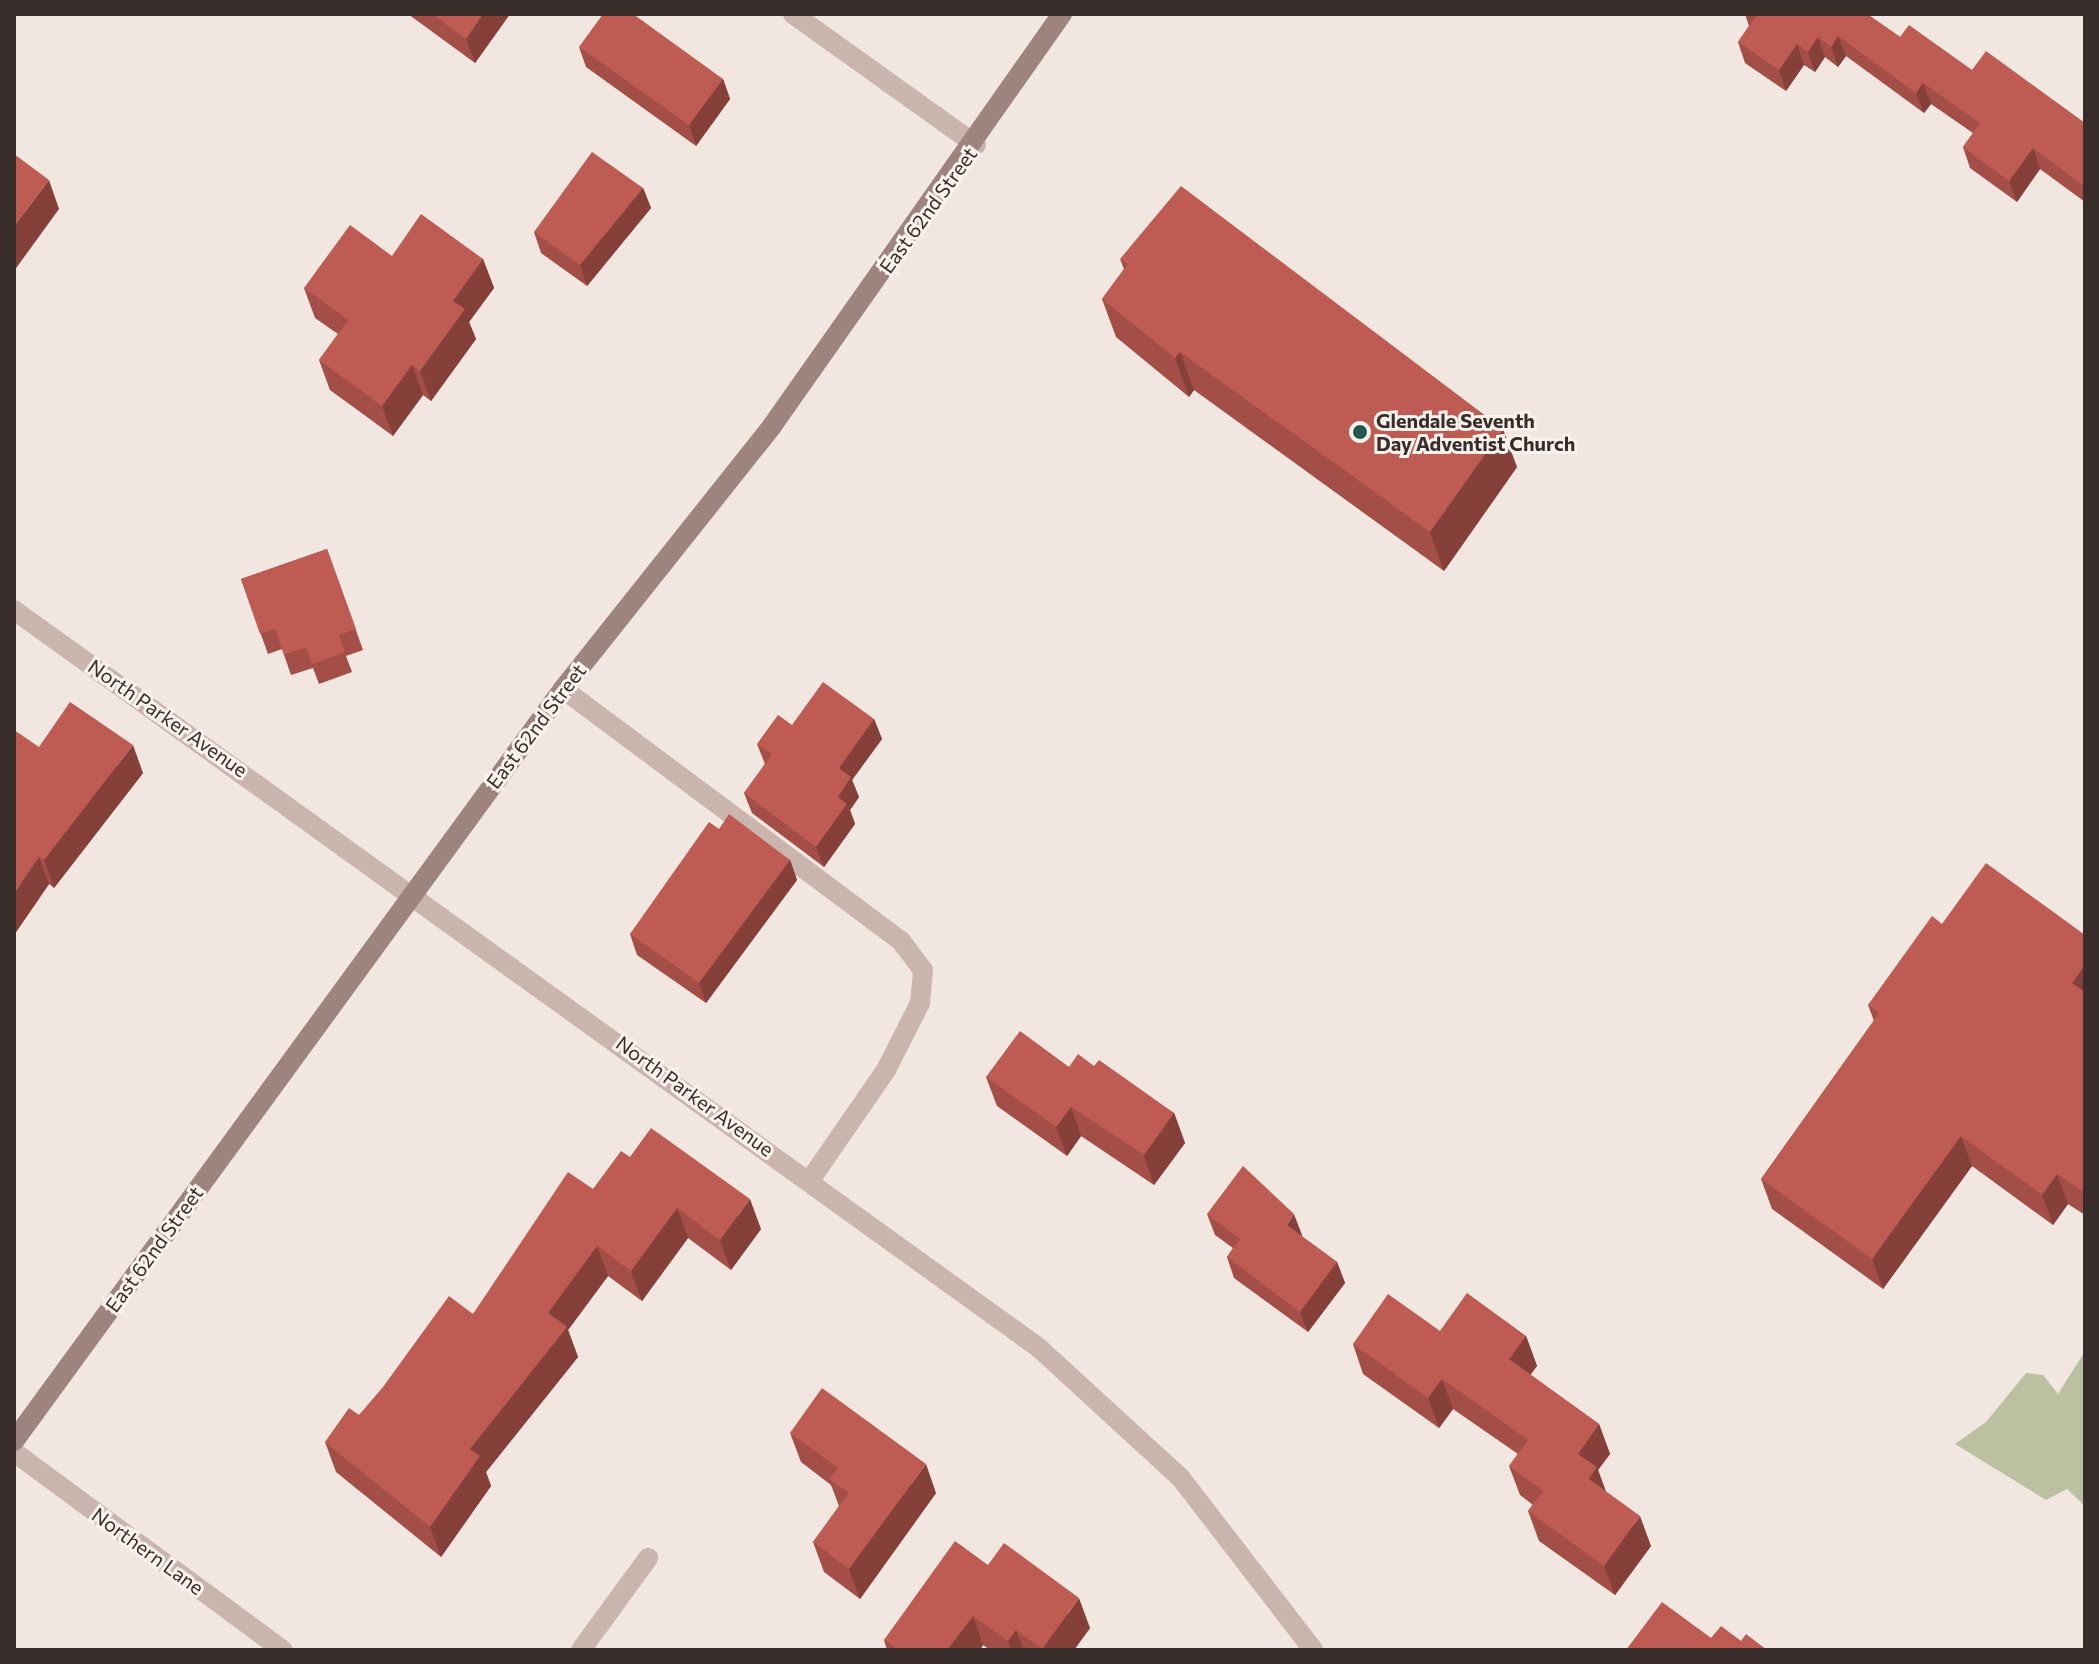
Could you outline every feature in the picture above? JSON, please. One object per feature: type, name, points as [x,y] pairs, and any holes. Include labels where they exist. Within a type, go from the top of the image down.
[{"type":"street","points":[[793,14],[976,145]]},
{"type":"street","name":"East 62nd Street","points":[[14,1441],[563,689],[772,426],[976,145],[1062,14]]},
{"type":"street","name":"North Parker Avenue","points":[[14,610],[414,892],[1028,1340],[1135,1431],[1207,1507],[1313,1650]]},
{"type":"street","points":[[563,689],[901,941],[923,970],[920,1003],[886,1070],[810,1180]]},
{"type":"street","name":"Northern Lane","points":[[14,1452],[283,1650]]},
{"type":"street","points":[[581,1650],[648,1558]]},
{"type":"green space","points":[[2085,1351],[2085,1506],[2067,1489],[2046,1500],[1955,1444],[1986,1422],[2026,1373],[2043,1375],[2058,1394]]},
{"type":"building","points":[[432,14],[483,14],[466,39]]},
{"type":"building","points":[[603,14],[633,14],[723,79],[689,125],[579,47]]},
{"type":"building","points":[[1754,14],[1867,14],[1900,37],[1909,25],[1972,70],[1986,51],[2085,123],[2085,187],[2033,148],[2009,181],[1963,147],[1980,123],[1923,83],[1916,93],[1838,36],[1831,47],[1818,37],[1808,52],[1797,44],[1779,70],[1738,42],[1756,16]]},
{"type":"building","points":[[592,152],[643,188],[580,265],[534,232]]},
{"type":"building","points":[[14,154],[49,180],[14,226]]},
{"type":"building","name":"Glendale Seventh Day Adventist Church","points":[[1181,186],[1503,429],[1430,532],[1180,352],[1175,358],[1102,299],[1128,264],[1120,259]]},
{"type":"building","points":[[421,214],[483,259],[453,301],[465,309],[420,371],[412,365],[382,406],[319,360],[348,320],[304,288],[350,225],[392,256]]},
{"type":"building","points":[[327,549],[356,629],[339,635],[345,652],[312,664],[306,647],[284,655],[275,629],[260,634],[241,579]]},
{"type":"building","points":[[823,682],[874,719],[839,768],[851,777],[838,797],[847,804],[816,847],[744,793],[772,754],[757,744],[778,715],[792,725]]},
{"type":"building","points":[[70,702],[133,745],[44,860],[39,857],[14,893],[14,730],[39,747]]},
{"type":"building","points":[[729,814],[790,860],[699,983],[630,934],[709,822],[719,829]]},
{"type":"building","points":[[1986,863],[2085,935],[2085,965],[2072,983],[2085,992],[2085,1191],[2057,1174],[2042,1195],[1961,1136],[1872,1259],[1761,1179],[1879,1013],[1868,1005],[1932,916],[1942,924]]},
{"type":"building","points":[[1020,1031],[1069,1067],[1078,1054],[1094,1066],[1099,1060],[1174,1113],[1144,1155],[1071,1107],[1056,1127],[986,1077]]},
{"type":"building","points":[[651,1128],[750,1199],[720,1240],[677,1208],[631,1271],[597,1246],[548,1313],[567,1327],[470,1449],[480,1456],[430,1527],[325,1442],[349,1408],[359,1415],[383,1387],[449,1296],[473,1314],[568,1172],[593,1189],[621,1151],[630,1157]]},
{"type":"building","points":[[1243,1166],[1294,1214],[1287,1225],[1337,1262],[1300,1312],[1227,1257],[1240,1239],[1207,1214]]},
{"type":"building","points":[[1467,1293],[1526,1336],[1509,1359],[1599,1424],[1578,1454],[1597,1467],[1589,1479],[1640,1516],[1604,1566],[1528,1511],[1543,1491],[1509,1466],[1528,1440],[1442,1379],[1428,1398],[1353,1344],[1388,1294],[1440,1331]]},
{"type":"building","points":[[822,1388],[926,1464],[849,1569],[813,1542],[849,1493],[829,1479],[838,1468],[790,1433]]},
{"type":"building","points":[[955,1541],[988,1565],[1004,1543],[1079,1598],[1042,1649],[1016,1630],[1008,1641],[973,1616],[947,1650],[898,1650],[884,1640]]},
{"type":"building","points":[[1662,1602],[1711,1638],[1721,1626],[1741,1641],[1746,1634],[1767,1650],[1626,1650]]},
{"type":"place","name":"Glendale Seventh Day Adventist Church","points":[[1360,432]]}]
